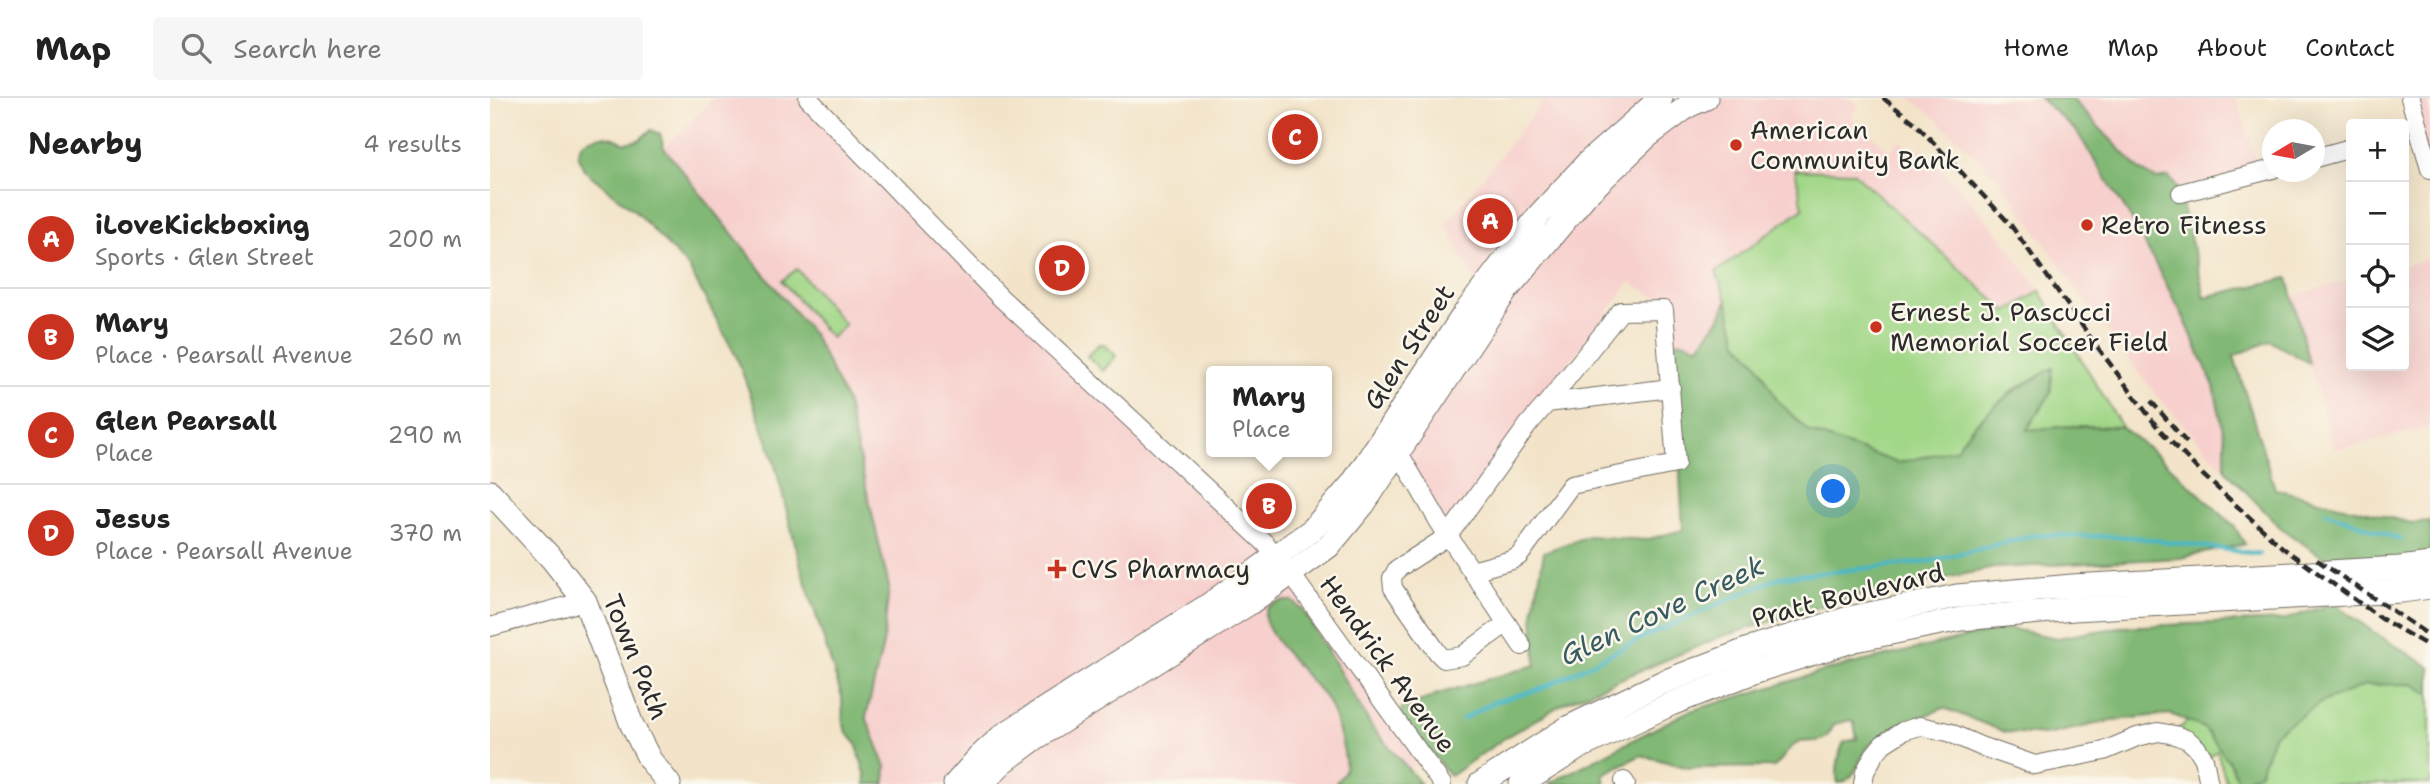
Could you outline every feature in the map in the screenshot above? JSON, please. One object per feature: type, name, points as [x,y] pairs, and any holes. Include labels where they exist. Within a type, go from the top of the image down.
[{"type":"main road","name":"Glen Street","points":[[970,780],[1003,735],[1076,701],[1250,603],[1284,565],[1329,546],[1363,505],[1390,446],[1464,314],[1539,215],[1588,162],[1661,98]]},
{"type":"main road","name":"Glen Street","points":[[1390,446],[1489,315],[1586,195],[1648,136],[1694,101]]},
{"type":"main road","name":"Town Path","points":[[490,492],[552,559],[585,601],[632,725],[650,760],[669,784]]},
{"type":"main road","name":"Pratt Boulevard","points":[[1480,784],[1569,727],[1661,683],[1749,649],[1849,618],[1957,596],[2072,586],[2400,568],[2430,564]]},
{"type":"main road","name":"Pratt Boulevard","points":[[1521,784],[1580,747],[1671,704],[1756,671],[1855,640],[1961,619],[2074,609],[2402,591],[2430,587]]},
{"type":"main road","name":"Glen Street","points":[[970,780],[1017,751],[1076,701]]},
{"type":"main road","points":[[1002,784],[1015,762],[1017,751]]},
{"type":"street","name":"Hendrick Avenue","points":[[808,98],[1000,297],[1265,543],[1284,565],[1442,784]]},
{"type":"street","points":[[2410,98],[2430,169]]},
{"type":"street","points":[[2325,155],[2346,149]]},
{"type":"street","points":[[2181,193],[2262,172]]},
{"type":"street","points":[[1472,571],[1520,556],[1562,496],[1575,483],[1676,464],[1664,310],[1620,311],[1528,425],[1448,536],[1397,569],[1391,578],[1393,588],[1400,599],[1444,659],[1462,656],[1507,623]]},
{"type":"street","points":[[1547,403],[1671,388]]},
{"type":"street","points":[[1390,446],[1522,646]]},
{"type":"street","points":[[490,627],[585,601]]},
{"type":"street","points":[[1863,784],[1865,772],[1874,755],[1892,736],[1920,726],[1948,732],[2035,765],[2104,751],[2137,737],[2158,732],[2188,740],[2204,759],[2209,784]]},
{"type":"street","points":[[2035,765],[2036,784]]},
{"type":"shaded area","points":[[714,98],[807,98],[1285,562],[1424,757],[1409,768],[1372,727],[1303,610],[1266,625],[1292,660],[1327,699],[1343,752],[1345,771],[1335,784],[885,784],[886,767],[866,717],[883,644],[889,587],[846,400],[814,336],[664,148]]},
{"type":"shaded area","points":[[1546,98],[1850,98],[1859,106],[1850,117],[1890,151],[1900,140],[1916,152],[1920,148],[1941,167],[2004,240],[2040,291],[2008,313],[1853,172],[1795,171],[1803,208],[1717,272],[1727,300],[1720,318],[1698,347],[1673,344],[1669,305],[1630,282],[1448,530],[1405,454],[1476,283],[1446,224]]},
{"type":"shaded area","points":[[1909,98],[2040,98],[2077,132],[2131,218],[2184,318],[2214,386],[2225,440],[2225,470],[2158,397],[2000,180],[1929,112]]},
{"type":"shaded area","points":[[2071,98],[2237,98],[2258,169],[2178,188],[2140,170]]},
{"type":"shaded area","points":[[2406,98],[2430,98],[2430,180]]},
{"type":"shaded area","points":[[2430,258],[2430,427],[2335,450],[2292,296],[2346,281],[2346,371],[2409,371],[2409,264]]},
{"type":"green space","points":[[2040,98],[2071,98],[2140,170],[2156,179],[2169,177],[2178,188],[2205,297],[2288,278],[2309,363],[2270,341],[2234,356],[2275,489],[2411,523],[2430,521],[2430,556],[2337,567],[2282,529],[2225,470],[2225,440],[2214,386],[2184,318],[2131,218],[2077,132]]},
{"type":"green space","points":[[651,130],[660,134],[664,148],[814,336],[846,400],[889,587],[883,644],[866,717],[886,767],[885,784],[865,784],[866,777],[856,743],[843,723],[842,697],[802,571],[773,457],[737,358],[689,268],[636,212],[584,170],[578,156],[581,144],[592,138],[608,136],[624,143],[639,140]]},
{"type":"green space","name":"Ernest J. Pascucci Memorial Soccer Field","points":[[1795,170],[1853,172],[2007,312],[2040,291],[2122,427],[2070,426],[2026,431],[2050,394],[2052,368],[2012,391],[1971,428],[1956,449],[1916,483],[1849,447],[1808,432],[1777,400],[1758,364],[1737,341],[1727,300],[1716,272],[1803,208]]},
{"type":"green space","points":[[797,269],[845,325],[831,338],[782,281]]},
{"type":"green space","points":[[1727,300],[1737,341],[1758,364],[1777,400],[1809,432],[1898,463],[1956,449],[1988,412],[2025,384],[2053,368],[2050,394],[2027,430],[2070,426],[2122,427],[2234,526],[2245,544],[2180,558],[1994,568],[1845,599],[1720,637],[1566,702],[1506,737],[1450,776],[1401,714],[1402,708],[1435,695],[1536,665],[1533,613],[1544,552],[1588,536],[1645,540],[1683,530],[1673,344],[1682,341],[1698,347],[1720,318]]},
{"type":"green space","points":[[1099,344],[1103,344],[1116,356],[1103,371],[1087,356]]},
{"type":"green space","points":[[1281,601],[1292,601],[1303,610],[1372,727],[1421,784],[1335,784],[1345,770],[1345,763],[1332,711],[1325,697],[1289,656],[1266,621],[1267,608]]},
{"type":"green space","points":[[2334,603],[2373,632],[2430,667],[2430,784],[2227,784],[2217,751],[2209,756],[2177,730]]},
{"type":"green space","points":[[2334,603],[2373,632],[2430,667],[2430,694],[2412,684],[2366,685],[2322,702],[2274,734],[2260,772],[2239,783],[2230,763],[2204,728],[2171,714],[2114,720],[2046,735],[2005,732],[1944,708],[1896,727],[1879,737],[1867,749],[1850,778],[1838,783],[1838,762],[1844,742],[1857,739],[1854,722],[1851,720],[1834,724],[1821,740],[1804,741],[1793,746],[1774,767],[1689,768],[1641,755],[1603,774],[1605,784],[1548,784],[1687,712],[1835,668],[2006,628],[2057,638],[2120,627],[2284,620]]},
{"type":"waterway","name":"Glen Cove Creek","points":[[2326,512],[2401,540]]},
{"type":"waterway","name":"Glen Cove Creek","points":[[1463,719],[1494,702],[1541,689],[1642,638],[1780,577],[1927,562],[2035,535],[2131,537],[2259,554]]},
{"type":"railway","points":[[1883,98],[1915,123],[2010,224],[2158,428],[2203,475],[2283,548],[2382,619],[2430,647]]},
{"type":"railway","points":[[2151,401],[2187,443]]},
{"type":"railway","points":[[2317,560],[2430,636]]},
{"type":"place","name":"Glen Pearsall","points":[[1295,137]]},
{"type":"place","name":"American Community Bank","points":[[1736,145]]},
{"type":"place","name":"iLoveKickboxing","points":[[1490,221]]},
{"type":"place","name":"Retro Fitness","points":[[2087,225]]},
{"type":"place","name":"Jesus","points":[[1062,268]]},
{"type":"place","name":"Ernest J. Pascucci Memorial Soccer Field","points":[[1876,327]]},
{"type":"place","name":"Mary","points":[[1269,506]]},
{"type":"place","name":"CVS Pharmacy","points":[[1057,569]]}]
